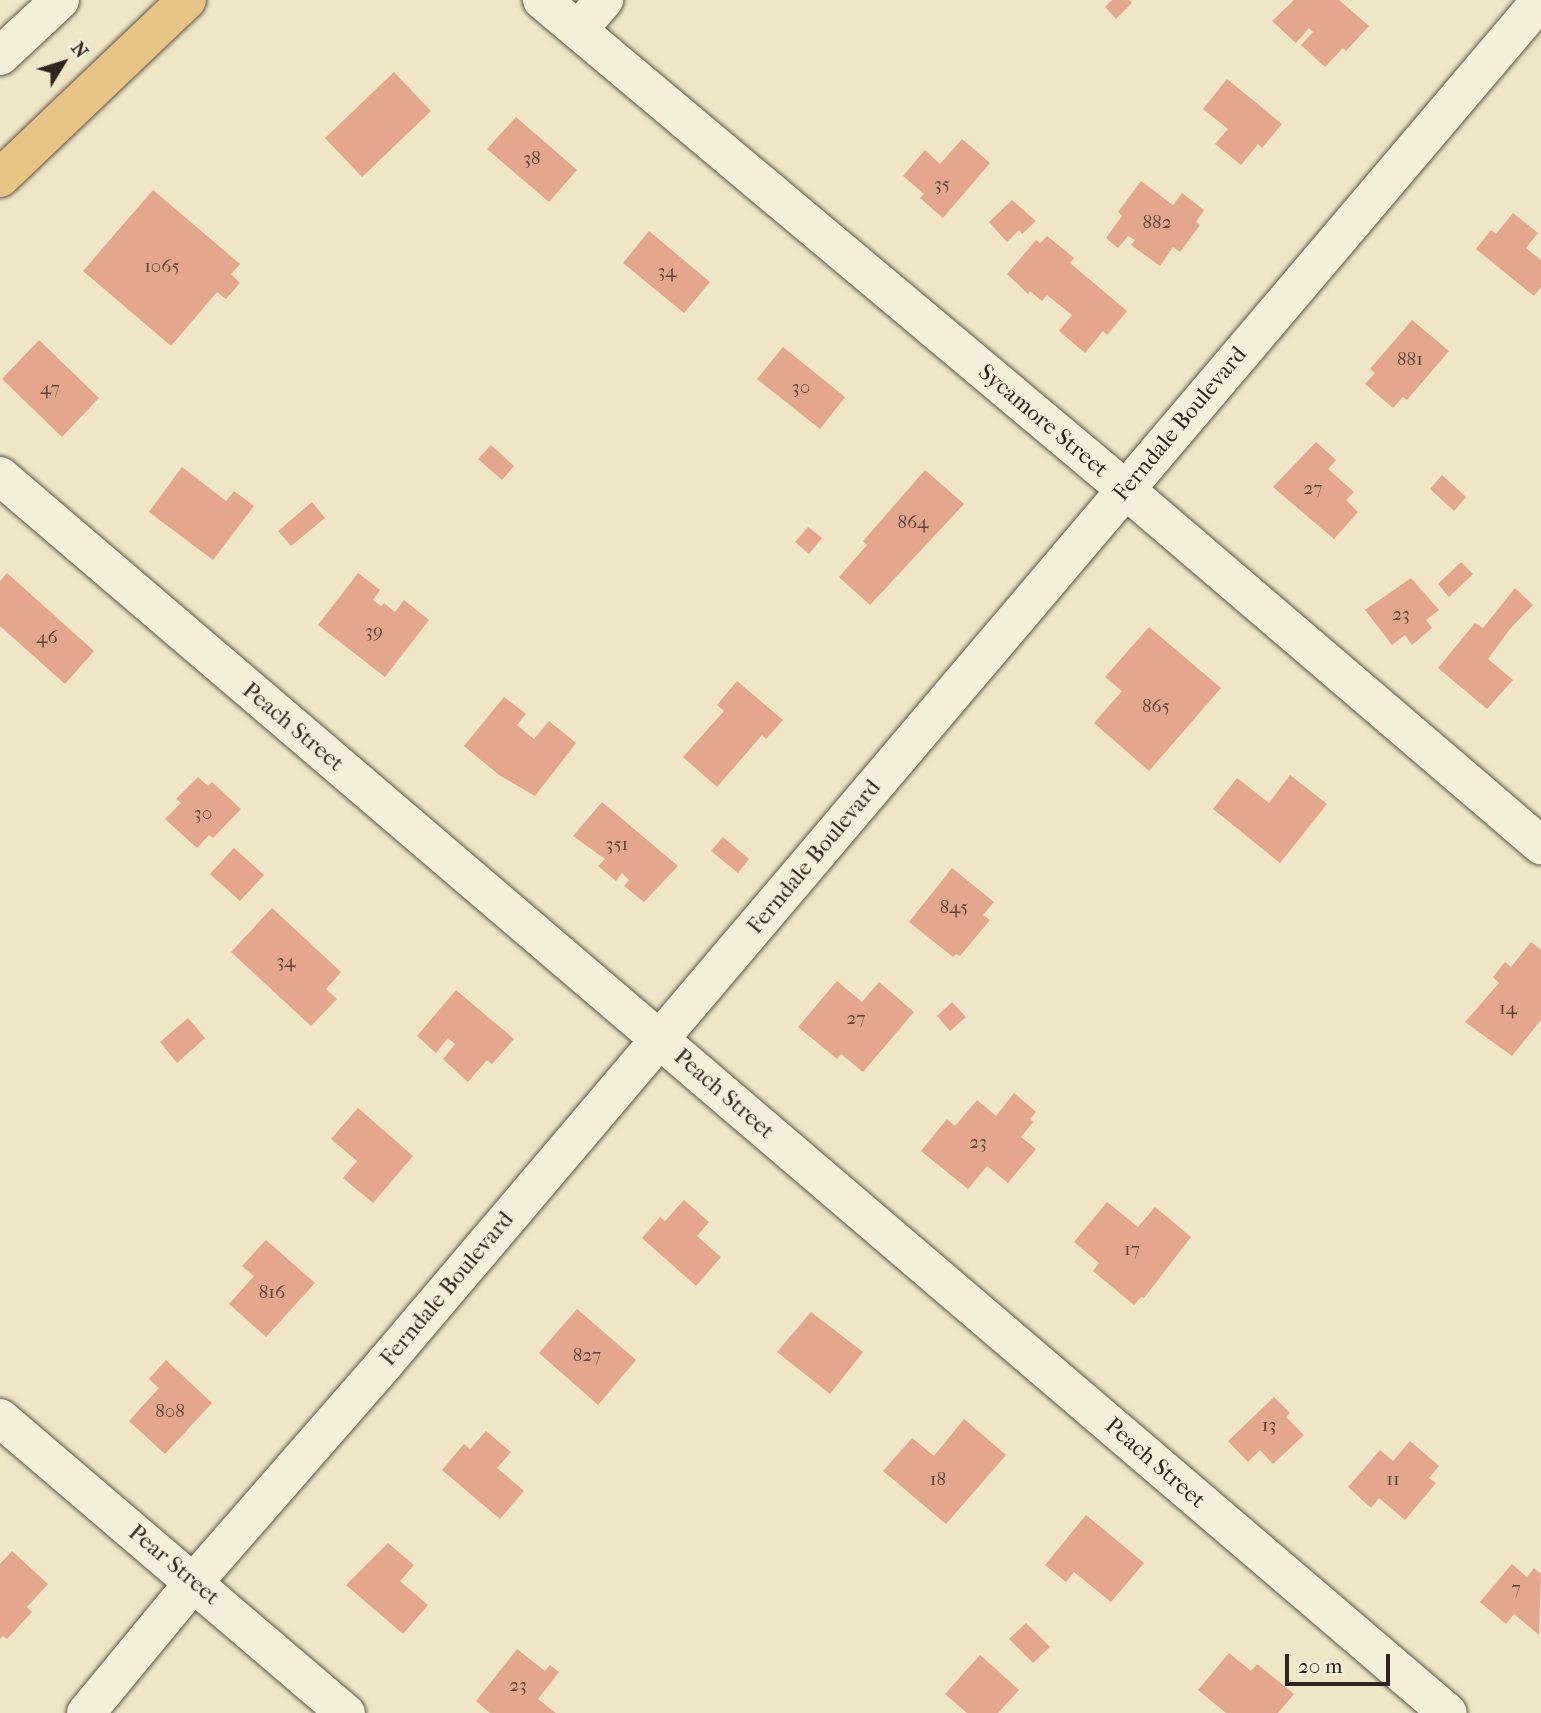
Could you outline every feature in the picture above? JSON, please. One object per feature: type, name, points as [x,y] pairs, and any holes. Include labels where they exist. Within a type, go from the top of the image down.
[{"type":"main road","points":[[0,178],[187,0]]},
{"type":"street","points":[[0,56],[60,0]]},
{"type":"street","name":"Sycamore Street","points":[[542,0],[1125,489],[1541,845]]},
{"type":"street","points":[[578,30],[604,0]]},
{"type":"street","name":"Ferndale Boulevard","points":[[86,1713],[194,1582],[385,1363],[1541,0]]},
{"type":"street","name":"Peach Street","points":[[0,476],[1448,1713]]},
{"type":"street","name":"Pear Street","points":[[0,1418],[346,1713]]},
{"type":"building","points":[[1112,0],[1129,0],[1132,3],[1116,19],[1105,7]]},
{"type":"building","points":[[1294,0],[1339,0],[1369,26],[1346,51],[1343,48],[1325,67],[1301,45],[1313,32],[1309,28],[1296,43],[1272,21]]},
{"type":"building","points":[[394,72],[431,111],[362,177],[325,138]]},
{"type":"building","points":[[1227,79],[1282,124],[1262,148],[1258,144],[1241,165],[1215,144],[1228,129],[1203,109]]},
{"type":"building","points":[[516,117],[577,170],[549,202],[487,149]]},
{"type":"building","points":[[962,139],[990,163],[943,218],[920,198],[924,194],[903,176],[925,150],[940,164]]},
{"type":"building","points":[[1141,181],[1173,205],[1182,193],[1204,210],[1196,222],[1200,225],[1180,252],[1173,247],[1160,266],[1131,245],[1135,240],[1128,236],[1118,248],[1106,238],[1122,216],[1118,212]]},
{"type":"building","points":[[153,190],[240,264],[231,274],[240,283],[226,299],[217,292],[171,346],[83,271]]},
{"type":"building","points":[[1012,200],[1036,221],[1022,234],[1019,230],[1007,242],[989,222]]},
{"type":"building","points":[[1513,213],[1538,233],[1526,248],[1541,260],[1541,287],[1534,296],[1476,249],[1491,230],[1496,234]]},
{"type":"building","points":[[649,231],[710,282],[684,313],[623,263]]},
{"type":"building","points":[[1047,236],[1074,258],[1070,263],[1127,311],[1107,335],[1103,331],[1085,353],[1059,331],[1072,315],[1047,295],[1042,301],[1030,291],[1028,294],[1007,274],[1036,240],[1040,243]]},
{"type":"building","points":[[1412,320],[1449,351],[1407,400],[1403,397],[1393,408],[1365,384],[1375,373],[1370,369]]},
{"type":"building","points":[[39,340],[99,398],[62,437],[2,379]]},
{"type":"building","points":[[783,347],[845,397],[820,429],[757,379]]},
{"type":"building","points":[[1316,442],[1336,460],[1328,469],[1354,492],[1346,500],[1358,512],[1334,539],[1273,487]]},
{"type":"building","points":[[491,445],[514,466],[502,480],[478,459]]},
{"type":"building","points":[[182,467],[226,501],[234,491],[254,506],[213,560],[149,512]]},
{"type":"building","points":[[925,470],[964,504],[870,605],[839,577],[867,545],[863,541]]},
{"type":"building","points":[[1442,475],[1466,497],[1454,511],[1430,489]]},
{"type":"building","points":[[312,502],[325,518],[291,546],[278,531]]},
{"type":"building","points":[[808,527],[822,538],[809,554],[795,542]]},
{"type":"building","points":[[1461,562],[1473,574],[1449,597],[1438,584]]},
{"type":"building","points":[[7,573],[94,651],[65,684],[0,626],[0,581]]},
{"type":"building","points":[[358,573],[380,590],[373,600],[381,606],[384,603],[395,612],[404,600],[429,620],[385,677],[318,625]]},
{"type":"building","points":[[1411,578],[1439,610],[1426,620],[1432,628],[1412,645],[1405,635],[1392,645],[1365,610]]},
{"type":"building","points":[[1515,588],[1533,605],[1509,630],[1488,659],[1513,680],[1487,709],[1438,668],[1475,623],[1483,628]]},
{"type":"building","points":[[1149,627],[1221,688],[1149,771],[1094,723],[1122,691],[1105,677]]},
{"type":"building","points":[[737,681],[783,720],[766,739],[762,735],[717,787],[683,757],[724,711],[717,705]]},
{"type":"building","points":[[504,697],[526,714],[517,725],[534,739],[549,721],[576,743],[535,796],[499,775],[464,746]]},
{"type":"building","points":[[1290,775],[1327,804],[1280,863],[1213,809],[1237,778],[1269,803]]},
{"type":"building","points":[[198,777],[208,786],[212,782],[241,809],[213,838],[209,835],[197,848],[165,819],[181,803],[176,799]]},
{"type":"building","points":[[602,802],[678,866],[644,902],[624,886],[629,880],[622,873],[616,881],[598,866],[605,859],[573,836]]},
{"type":"building","points":[[723,837],[749,859],[738,873],[711,851]]},
{"type":"building","points":[[234,848],[264,875],[240,901],[210,874]]},
{"type":"building","points":[[952,868],[994,902],[983,915],[990,920],[960,956],[956,954],[953,957],[909,922]]},
{"type":"building","points":[[272,908],[341,972],[326,989],[337,999],[311,1026],[231,952]]},
{"type":"building","points":[[1531,942],[1541,950],[1541,1020],[1512,1056],[1465,1022],[1499,983],[1493,977],[1505,962],[1511,967]]},
{"type":"building","points":[[837,981],[862,1002],[879,982],[914,1012],[863,1072],[841,1054],[837,1059],[798,1027]]},
{"type":"building","points":[[456,990],[514,1039],[492,1064],[487,1060],[468,1082],[443,1059],[455,1044],[448,1038],[436,1053],[417,1036]]},
{"type":"building","points":[[952,1002],[966,1017],[950,1031],[937,1016]]},
{"type":"building","points":[[188,1018],[205,1038],[177,1063],[160,1042]]},
{"type":"building","points":[[1014,1093],[1036,1112],[1030,1119],[1033,1122],[1021,1137],[1036,1149],[1008,1183],[987,1166],[968,1189],[921,1151],[947,1119],[955,1126],[977,1100],[996,1116]]},
{"type":"building","points":[[358,1108],[413,1156],[373,1203],[343,1178],[357,1161],[331,1139]]},
{"type":"building","points":[[684,1200],[709,1222],[697,1236],[721,1257],[696,1286],[642,1238],[660,1217],[665,1221]]},
{"type":"building","points":[[1107,1202],[1138,1227],[1155,1207],[1191,1237],[1144,1298],[1141,1297],[1134,1305],[1093,1271],[1099,1263],[1074,1242]]},
{"type":"building","points":[[266,1240],[315,1283],[266,1337],[229,1304],[254,1276],[242,1266]]},
{"type":"building","points":[[577,1309],[636,1360],[598,1405],[539,1353]]},
{"type":"building","points":[[811,1312],[863,1352],[830,1394],[777,1352]]},
{"type":"building","points":[[166,1360],[212,1403],[165,1454],[129,1421],[159,1388],[149,1379]]},
{"type":"building","points":[[1274,1397],[1290,1413],[1286,1417],[1304,1435],[1273,1464],[1260,1450],[1248,1462],[1228,1441]]},
{"type":"building","points":[[964,1419],[1006,1455],[946,1524],[883,1471],[912,1438],[934,1456]]},
{"type":"building","points":[[486,1431],[511,1452],[497,1468],[524,1491],[500,1519],[442,1470],[464,1444],[470,1449]]},
{"type":"building","points":[[1410,1441],[1439,1466],[1429,1478],[1436,1483],[1405,1520],[1379,1498],[1371,1508],[1348,1487],[1380,1450],[1393,1461]]},
{"type":"building","points":[[1086,1515],[1144,1563],[1111,1602],[1074,1572],[1066,1582],[1045,1565]]},
{"type":"building","points":[[388,1543],[414,1565],[400,1581],[428,1605],[403,1634],[346,1585]]},
{"type":"building","points":[[12,1551],[48,1584],[27,1607],[32,1612],[7,1639],[3,1636],[0,1639],[0,1564]]},
{"type":"building","points":[[1512,1564],[1527,1577],[1534,1568],[1541,1574],[1539,1635],[1514,1614],[1506,1624],[1480,1602]]},
{"type":"building","points":[[1026,1623],[1050,1647],[1033,1663],[1009,1639]]},
{"type":"building","points":[[517,1649],[545,1671],[550,1665],[559,1672],[538,1699],[556,1713],[490,1713],[476,1701]]},
{"type":"building","points":[[1229,1653],[1251,1671],[1257,1664],[1294,1694],[1278,1713],[1226,1713],[1198,1690]]},
{"type":"building","points":[[980,1655],[1019,1690],[998,1713],[967,1713],[945,1694]]}]
